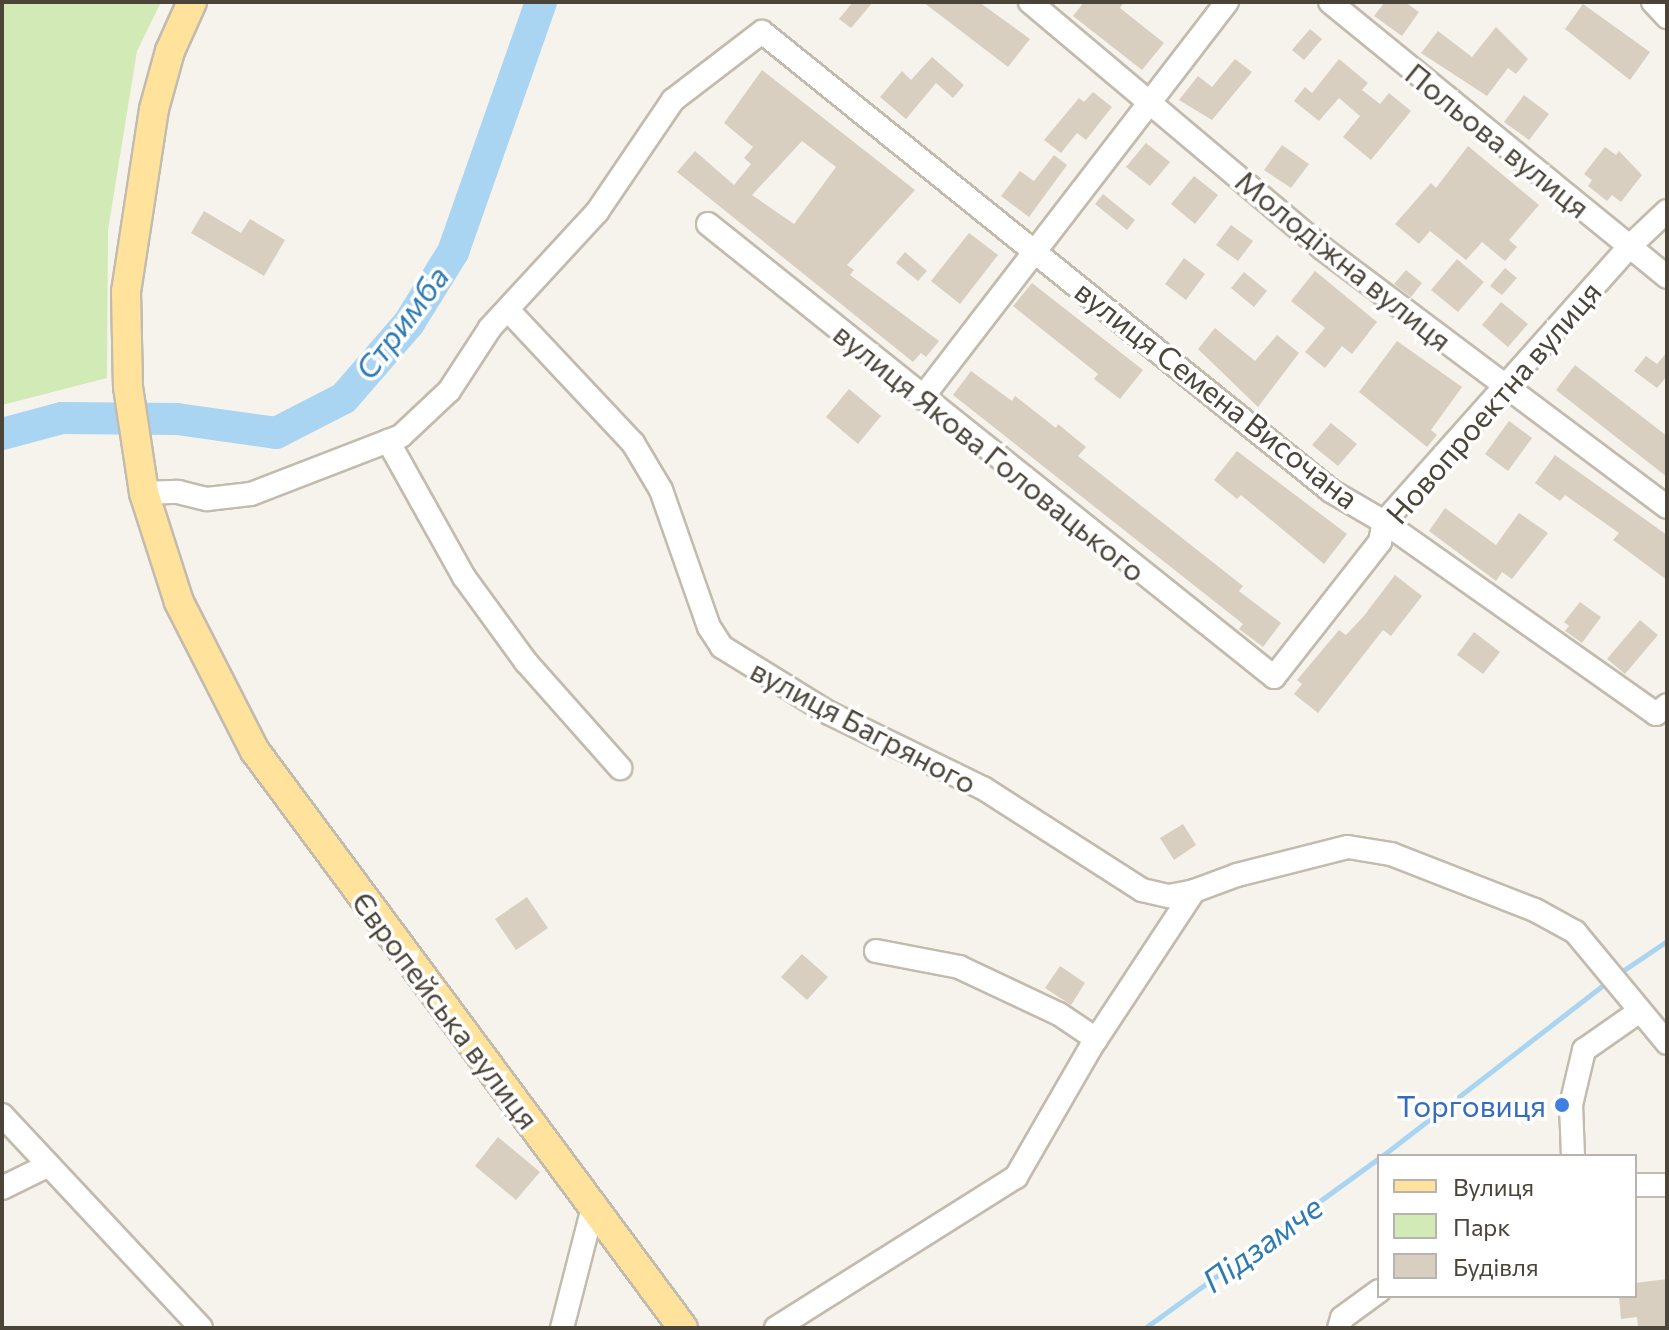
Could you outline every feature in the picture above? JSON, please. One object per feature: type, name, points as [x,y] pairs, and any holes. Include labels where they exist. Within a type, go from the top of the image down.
[{"type":"main road","name":"Європейська вулиця","points":[[192,2],[170,51],[137,197],[126,292],[128,387],[144,493],[179,602],[218,686],[255,751],[338,868],[594,1203],[683,1328]]},
{"type":"street","name":"Молодіжна вулиця","points":[[1030,2],[1147,103],[1256,188],[1322,248],[1503,387],[1667,507]]},
{"type":"street","points":[[922,398],[1227,2]]},
{"type":"street","name":"Польова вулиця","points":[[1330,2],[1667,277]]},
{"type":"street","points":[[1653,2],[1667,17]]},
{"type":"street","name":"вулиця Семена Височана","points":[[508,310],[597,212],[673,100],[762,32],[817,79],[1035,248],[1331,491],[1384,522],[1663,714]]},
{"type":"street","name":"Новопроектна вулиця","points":[[1274,677],[1380,542],[1384,522],[1629,247],[1667,211]]},
{"type":"street","name":"вулиця Якова Головацького","points":[[708,224],[1274,677]]},
{"type":"street","points":[[144,493],[178,492],[207,499],[251,494],[401,436],[449,391],[481,340],[508,310]]},
{"type":"street","name":"вулиця Багряного","points":[[508,310],[633,443],[661,490],[709,627],[722,647],[829,713],[983,788],[1142,890],[1169,896],[1194,891],[1317,853],[1348,847],[1391,854],[1548,917],[1575,932],[1667,1043]]},
{"type":"street","points":[[388,441],[464,577],[526,662],[620,768]]},
{"type":"street","points":[[776,1328],[1016,1177],[1096,1039],[1194,891]]},
{"type":"street","points":[[876,951],[959,967],[1059,1014],[1096,1039]]},
{"type":"street","points":[[1573,1154],[1571,1105],[1584,1050],[1640,1011]]},
{"type":"street","points":[[2,1115],[201,1328]]},
{"type":"street","points":[[2,1188],[49,1165]]},
{"type":"street","points":[[1637,1185],[1667,1185]]},
{"type":"street","points":[[562,1328],[594,1203]]},
{"type":"street","points":[[1339,1328],[1342,1318],[1377,1292]]},
{"type":"green space","points":[[2,2],[161,2],[137,51],[108,230],[107,378],[2,405]]},
{"type":"building","points":[[853,2],[873,2],[851,28],[839,19]]},
{"type":"building","points":[[923,2],[979,2],[1030,39],[1008,67]]},
{"type":"building","points":[[1084,2],[1124,2],[1120,8],[1164,43],[1142,70],[1073,16]]},
{"type":"building","points":[[1385,2],[1405,2],[1419,12],[1402,36],[1374,16]]},
{"type":"building","points":[[1583,4],[1650,52],[1630,80],[1565,29]]},
{"type":"building","points":[[1496,27],[1528,59],[1516,74],[1508,68],[1487,96],[1421,53],[1438,31],[1472,57]]},
{"type":"building","points":[[1310,29],[1322,39],[1304,60],[1292,50]]},
{"type":"building","points":[[932,57],[964,85],[953,98],[936,83],[906,119],[880,97],[902,71],[911,80]]},
{"type":"building","points":[[1235,59],[1252,72],[1212,120],[1179,100],[1198,76],[1212,87]]},
{"type":"building","points":[[1339,59],[1368,83],[1362,90],[1380,104],[1389,93],[1411,111],[1371,160],[1343,137],[1360,116],[1339,98],[1319,121],[1294,101],[1305,87],[1312,93]]},
{"type":"building","points":[[762,70],[915,190],[847,265],[854,270],[850,275],[939,341],[926,357],[921,353],[913,362],[677,172],[695,151],[734,185],[751,164],[744,158],[753,147],[724,123]],"holes":[[[802,141],[836,167],[794,224],[752,195]]]},
{"type":"building","points":[[1093,92],[1112,107],[1086,140],[1077,133],[1061,153],[1044,140],[1079,98],[1084,102]]},
{"type":"building","points":[[1524,95],[1549,114],[1529,140],[1504,122]]},
{"type":"building","points":[[1146,143],[1170,162],[1150,186],[1126,167]]},
{"type":"building","points":[[1282,145],[1309,164],[1291,188],[1264,170]]},
{"type":"building","points":[[1468,146],[1539,205],[1509,240],[1517,247],[1505,261],[1482,242],[1466,260],[1430,231],[1419,244],[1395,224],[1431,183],[1436,188]]},
{"type":"building","points":[[1605,147],[1616,155],[1619,151],[1642,175],[1621,202],[1612,195],[1607,201],[1588,186],[1592,180],[1584,174]]},
{"type":"building","points":[[1054,155],[1067,165],[1029,217],[1001,196],[1020,171],[1034,181]]},
{"type":"building","points":[[1194,176],[1218,195],[1195,224],[1171,204]]},
{"type":"building","points":[[1103,194],[1135,220],[1127,230],[1095,204]]},
{"type":"building","points":[[204,211],[241,233],[250,219],[285,240],[264,276],[191,233]]},
{"type":"building","points":[[1231,225],[1253,241],[1238,261],[1216,245]]},
{"type":"building","points":[[969,233],[998,255],[960,304],[931,281]]},
{"type":"building","points":[[905,252],[927,271],[918,281],[896,263]]},
{"type":"building","points":[[1184,258],[1205,274],[1186,300],[1165,284]]},
{"type":"building","points":[[1457,259],[1484,282],[1458,312],[1431,290]]},
{"type":"building","points":[[1505,268],[1517,278],[1502,295],[1490,286]]},
{"type":"building","points":[[1406,270],[1422,283],[1411,297],[1394,284]]},
{"type":"building","points":[[1315,271],[1377,322],[1352,354],[1342,346],[1325,368],[1305,352],[1325,328],[1291,301]]},
{"type":"building","points":[[1244,272],[1267,291],[1254,307],[1231,288]]},
{"type":"building","points":[[1032,283],[1143,370],[1120,399],[1094,379],[1098,374],[1013,306]]},
{"type":"building","points":[[1501,302],[1528,324],[1508,347],[1482,325]]},
{"type":"building","points":[[1215,328],[1255,361],[1277,335],[1299,353],[1258,407],[1198,349]]},
{"type":"building","points":[[1397,341],[1462,387],[1431,430],[1437,435],[1427,447],[1359,392]]},
{"type":"building","points":[[1667,352],[1667,376],[1657,388],[1634,371],[1646,356],[1657,364]]},
{"type":"building","points":[[1575,365],[1667,436],[1667,477],[1556,390]]},
{"type":"building","points":[[971,371],[1012,401],[1015,396],[1056,428],[1058,424],[1086,447],[1078,456],[1243,586],[1239,591],[1281,623],[1263,647],[1239,629],[1243,624],[953,395]]},
{"type":"building","points":[[849,389],[881,416],[858,444],[826,417]]},
{"type":"building","points":[[1509,421],[1532,438],[1508,471],[1485,454]]},
{"type":"building","points":[[1331,423],[1357,444],[1338,466],[1312,445]]},
{"type":"building","points":[[1237,451],[1347,534],[1324,564],[1241,495],[1237,499],[1214,480]]},
{"type":"building","points":[[1555,455],[1667,535],[1667,580],[1613,540],[1619,533],[1565,495],[1560,501],[1535,483]]},
{"type":"building","points":[[1445,508],[1496,545],[1519,513],[1548,533],[1512,579],[1502,572],[1496,581],[1429,531]]},
{"type":"building","points":[[1395,575],[1422,596],[1391,636],[1383,630],[1318,713],[1294,694],[1302,684],[1297,680],[1339,630],[1346,635],[1363,617]]},
{"type":"building","points":[[1580,602],[1601,617],[1582,643],[1565,631],[1569,626],[1564,622]]},
{"type":"building","points":[[1640,620],[1658,635],[1625,674],[1607,659]]},
{"type":"building","points":[[1474,632],[1500,652],[1483,674],[1457,655]]},
{"type":"building","points":[[1183,824],[1196,845],[1174,860],[1160,838]]},
{"type":"building","points":[[527,897],[548,928],[516,950],[495,919]]},
{"type":"building","points":[[802,954],[828,977],[807,1000],[781,977]]},
{"type":"building","points":[[1060,966],[1085,983],[1071,1005],[1045,988]]},
{"type":"building","points":[[498,1137],[540,1172],[516,1200],[475,1166]]},
{"type":"building","points":[[1667,1279],[1667,1328],[1638,1328],[1637,1317],[1621,1319],[1619,1298],[1637,1298],[1637,1283]]},
{"type":"waterway","name":"Стримба","points":[[2,434],[62,418],[177,419],[276,433],[344,398],[409,323],[453,252],[541,2]]},
{"type":"waterway","name":"Підзамче","points":[[1618,974],[1667,941]]},
{"type":"waterway","name":"Підзамче","points":[[1385,1154],[1607,982]]},
{"type":"waterway","name":"Підзамче","points":[[1145,1328],[1377,1159]]},
{"type":"place","name":"Торговиця","points":[[1562,1105]]}]
